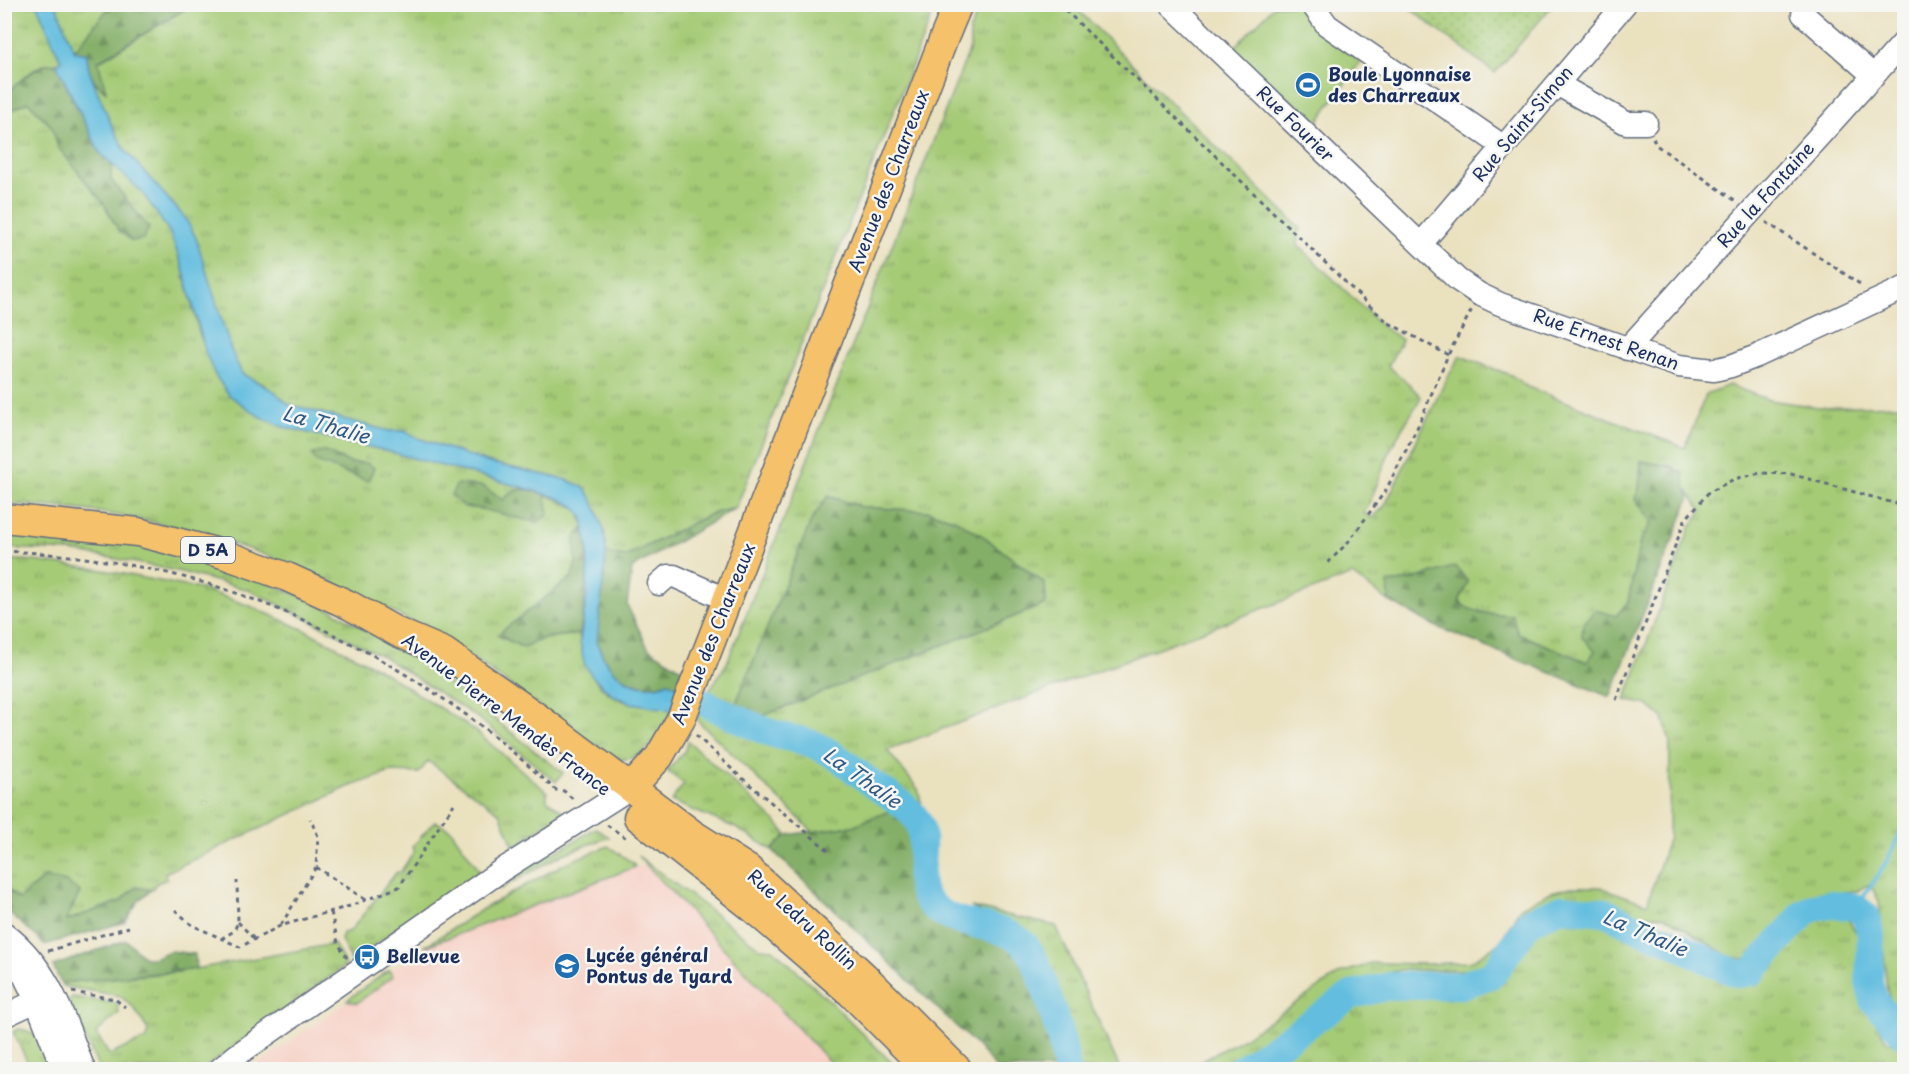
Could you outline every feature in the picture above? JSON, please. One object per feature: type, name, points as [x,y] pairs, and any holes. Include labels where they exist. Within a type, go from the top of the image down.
[{"type":"main road","name":"Avenue des Charreaux","points":[[624,793],[659,757],[679,723],[958,4]]},
{"type":"main road","name":"Avenue Pierre Mendès France","points":[[4,518],[138,532],[223,554],[287,577],[397,632],[444,652],[538,718],[624,793]]},
{"type":"main road","name":"Rue Ledru Rollin","points":[[624,793],[851,993],[928,1070]]},
{"type":"main road","name":"Rue Ledru Rollin","points":[[624,793],[748,869],[872,984],[958,1070]]},
{"type":"street","name":"Rue Fourier","points":[[1170,4],[1421,244]]},
{"type":"street","points":[[1312,4],[1327,25],[1504,147]]},
{"type":"street","name":"Rue Saint-Simon","points":[[1421,244],[1625,4]]},
{"type":"street","points":[[1803,14],[1874,76]]},
{"type":"street","name":"Rue la Fontaine","points":[[1627,349],[1905,42]]},
{"type":"street","points":[[1557,84],[1626,123],[1646,123]]},
{"type":"street","name":"Rue Ernest Renan","points":[[1421,244],[1458,280],[1500,304],[1627,349],[1679,366],[1697,369],[1722,368],[1757,356],[1905,288]]},
{"type":"street","points":[[659,584],[668,576],[674,576],[728,600]]},
{"type":"street","name":"Avenue des Charreaux","points":[[219,1070],[355,971],[502,870],[624,793]]},
{"type":"street","points":[[4,933],[34,960],[64,1070]]},
{"type":"street","points":[[4,944],[45,997],[84,1070]]},
{"type":"street","points":[[4,1016],[45,997]]},
{"type":"path","points":[[1059,4],[1389,323],[1448,355]]},
{"type":"path","points":[[1328,563],[1349,541],[1386,490],[1417,428],[1448,355],[1479,294]]},
{"type":"path","points":[[1616,700],[1685,520],[1708,493],[1734,479],[1760,473],[1791,474],[1905,507]]},
{"type":"path","points":[[4,551],[106,561],[168,574],[213,586],[289,615],[380,661],[447,702],[489,732],[556,790],[564,791],[591,814],[626,838],[634,837]]},
{"type":"path","points":[[679,723],[696,735],[736,773],[829,851]]},
{"type":"path","points":[[175,910],[192,925],[240,947],[280,926],[366,900],[399,887],[454,804]]},
{"type":"path","points":[[280,926],[316,867],[318,836],[310,819]]},
{"type":"path","points":[[316,867],[366,900]]},
{"type":"path","points":[[221,939],[234,931],[238,922],[237,881]]},
{"type":"path","points":[[331,912],[338,943],[355,971]]},
{"type":"path","points":[[238,922],[255,940]]},
{"type":"path","points":[[34,960],[46,952],[129,927]]},
{"type":"path","points":[[45,997],[65,991],[90,994],[115,999],[125,1007]]},
{"type":"shaded area","name":"Lycée général Pontus de Tyard","points":[[645,864],[836,1069],[250,1070],[424,947]]},
{"type":"green space","points":[[5,5],[37,5],[61,61],[38,68],[22,78],[5,95]]},
{"type":"green space","points":[[56,5],[111,5],[74,51]]},
{"type":"green space","points":[[111,5],[192,5],[98,61],[106,91],[96,83],[91,75],[87,54],[74,51]]},
{"type":"green space","points":[[192,5],[936,5],[736,508],[711,514],[625,557],[606,553],[604,532],[591,497],[583,487],[567,480],[486,462],[418,438],[405,431],[389,431],[288,404],[263,384],[242,374],[231,350],[193,232],[180,212],[125,150],[93,81],[105,91],[98,62]]},
{"type":"green space","points":[[981,5],[1073,5],[1300,228],[1298,245],[1382,326],[1402,340],[1388,366],[1421,397],[1392,447],[1364,513],[1372,518],[1384,507],[1460,356],[1511,375],[1526,386],[1685,448],[1706,394],[1729,385],[1769,400],[1818,407],[1904,405],[1904,1025],[1892,1007],[1887,990],[1879,901],[1870,884],[1857,891],[1820,894],[1808,901],[1774,939],[1760,951],[1744,959],[1730,957],[1664,916],[1642,916],[1597,898],[1562,899],[1525,916],[1494,959],[1482,967],[1465,970],[1400,970],[1374,977],[1347,988],[1285,1032],[1223,1069],[1185,1069],[1239,1041],[1341,973],[1374,963],[1470,962],[1499,943],[1521,907],[1551,892],[1571,887],[1600,887],[1647,904],[1669,837],[1670,741],[1663,718],[1648,705],[1625,700],[1690,528],[1702,511],[1685,487],[1683,474],[1672,466],[1641,461],[1639,489],[1635,499],[1653,522],[1640,542],[1628,602],[1616,616],[1582,637],[1595,651],[1587,662],[1518,634],[1512,615],[1486,613],[1466,608],[1434,572],[1411,580],[1389,583],[1389,601],[1352,575],[887,750],[918,789],[922,806],[834,742],[814,735],[786,730],[755,719],[1046,604],[1045,584],[983,536],[956,520],[928,511],[861,507],[829,496],[812,519],[734,708],[707,694],[727,663],[970,48],[970,30]]},
{"type":"green space","name":"Boule Lyonnaise des Charreaux","points":[[1275,5],[1297,5],[1315,29],[1361,61],[1315,125],[1233,49]]},
{"type":"green space","points":[[1405,5],[1553,5],[1495,73]]},
{"type":"green space","points":[[45,64],[57,64],[100,153],[111,162],[111,180],[149,228],[143,239],[132,241],[119,231],[104,204],[58,147],[52,127],[28,102],[5,113],[4,95],[26,76]]},
{"type":"green space","points":[[28,102],[52,127],[58,147],[104,204],[119,231],[149,228],[111,180],[111,162],[142,192],[169,231],[182,265],[199,332],[215,375],[229,395],[259,416],[283,427],[383,450],[525,488],[511,492],[503,500],[482,486],[465,507],[549,514],[545,494],[578,509],[585,527],[575,538],[576,562],[572,577],[497,635],[524,648],[544,638],[580,634],[583,657],[588,667],[594,678],[610,694],[632,703],[673,710],[658,735],[646,749],[631,758],[621,760],[580,735],[483,665],[438,636],[359,595],[273,558],[186,530],[143,520],[98,512],[5,504],[4,113]]},
{"type":"green space","points":[[322,451],[351,463],[367,463],[374,468],[368,481],[316,462],[312,455]]},
{"type":"green space","points":[[1641,461],[1672,467],[1683,474],[1685,487],[1690,497],[1610,697],[1435,626],[1389,601],[1388,583],[1411,580],[1456,566],[1468,582],[1459,602],[1484,613],[1512,615],[1518,634],[1587,662],[1595,651],[1582,637],[1583,624],[1595,610],[1616,616],[1628,602],[1640,542],[1652,522],[1635,499],[1639,489]]},
{"type":"green space","points":[[457,484],[482,486],[503,500],[518,490],[545,494],[549,514],[537,523],[465,507],[451,495]]},
{"type":"green space","points":[[828,496],[861,507],[928,511],[956,520],[983,536],[1045,584],[1046,604],[755,719],[734,708],[812,519]]},
{"type":"green space","points":[[736,508],[632,568],[627,605],[648,648],[683,670],[677,686],[668,682],[653,687],[643,686],[617,675],[603,657],[597,640],[606,553],[625,557],[711,514]]},
{"type":"green space","points":[[585,527],[587,567],[580,634],[544,638],[524,648],[497,635],[572,577],[576,562],[575,538]]},
{"type":"green space","points":[[5,529],[147,546],[266,582],[330,609],[425,665],[563,773],[556,782],[478,718],[384,657],[249,590],[182,572],[117,559],[70,551],[5,548]]},
{"type":"green space","points":[[5,560],[26,560],[103,570],[205,590],[250,606],[307,631],[377,668],[473,729],[547,792],[547,800],[564,812],[514,847],[500,813],[428,761],[419,773],[391,772],[348,787],[165,873],[167,879],[157,883],[151,890],[136,887],[121,901],[65,921],[45,877],[19,899],[5,887]]},
{"type":"green space","points":[[700,711],[760,738],[807,750],[832,765],[890,811],[852,826],[813,832],[697,720]]},
{"type":"green space","points":[[688,741],[775,821],[787,835],[772,850],[736,828],[671,801],[684,784],[667,771],[684,752]]},
{"type":"green space","points":[[890,811],[912,831],[914,881],[923,907],[934,916],[956,926],[1007,939],[1023,955],[1043,1004],[1059,1069],[997,1069],[977,1046],[772,850],[787,835],[852,826]]},
{"type":"green space","points":[[435,821],[451,830],[480,871],[351,961],[341,940],[343,933],[350,931],[397,872],[400,873],[415,850],[412,847]]},
{"type":"green space","points":[[596,828],[609,837],[563,854],[500,889],[498,886]]},
{"type":"green space","points":[[608,846],[633,863],[635,867],[424,947],[481,910],[566,863]]},
{"type":"green space","points":[[638,856],[760,948],[773,949],[832,1003],[898,1069],[836,1069]]},
{"type":"green space","points":[[45,877],[66,882],[80,892],[66,921],[121,901],[136,887],[151,890],[138,901],[125,922],[44,945],[5,910],[4,887],[19,899]]},
{"type":"green space","points":[[971,907],[1056,926],[1120,1069],[1077,1069],[1043,957],[1031,938]]},
{"type":"green space","points":[[1833,913],[1848,919],[1858,935],[1861,975],[1868,1007],[1887,1041],[1904,1047],[1904,1069],[1254,1069],[1351,1005],[1387,992],[1454,994],[1496,983],[1512,964],[1532,930],[1561,919],[1602,921],[1736,982],[1753,980],[1772,968],[1818,916]]},
{"type":"green space","points":[[126,940],[145,958],[154,958],[170,951],[195,954],[196,969],[61,983],[53,966]]},
{"type":"green space","points":[[334,944],[346,965],[203,1069],[99,1069],[69,1001],[72,997],[117,1003],[119,1013],[96,1033],[109,1055],[146,1039],[148,1030],[133,1007],[120,996],[63,986],[61,983],[178,972]]},
{"type":"green space","points":[[389,970],[393,976],[357,1003],[347,1000]]},
{"type":"green space","points":[[18,1029],[26,1030],[36,1037],[50,1069],[31,1069],[13,1032]]},
{"type":"water","points":[[37,5],[56,5],[74,51],[87,54],[93,81],[125,150],[186,219],[196,238],[231,350],[242,374],[274,391],[288,404],[389,431],[405,431],[418,438],[486,462],[567,480],[583,487],[591,497],[604,532],[606,553],[597,640],[600,651],[606,662],[623,678],[645,686],[657,686],[668,682],[681,688],[673,710],[631,703],[613,695],[592,676],[584,663],[580,641],[587,595],[588,550],[583,518],[574,506],[556,497],[525,488],[383,450],[283,427],[259,416],[229,395],[215,375],[206,354],[182,265],[169,231],[142,192],[100,153],[60,72],[57,64],[61,61]]},
{"type":"waterway","name":"La Thalie","points":[[704,703],[765,731],[819,747],[846,763],[909,810],[921,829],[920,872],[927,900],[949,917],[1003,932],[1015,937],[1025,945],[1034,958],[1052,1008],[1067,1070]]},
{"type":"waterway","points":[[1855,907],[1883,867],[1904,824]]},
{"type":"waterway","name":"La Thalie","points":[[1239,1070],[1351,995],[1390,986],[1463,985],[1493,974],[1530,921],[1562,908],[1605,912],[1739,974],[1752,972],[1805,912],[1818,906],[1831,904],[1855,907],[1866,916],[1871,935],[1869,982],[1874,1001],[1904,1035]]},
{"type":"place","name":"Boule Lyonnaise des Charreaux","points":[[1308,85]]},
{"type":"place","name":"Bellevue","points":[[367,957]]},
{"type":"place","name":"Lycée général Pontus de Tyard","points":[[567,966]]}]
